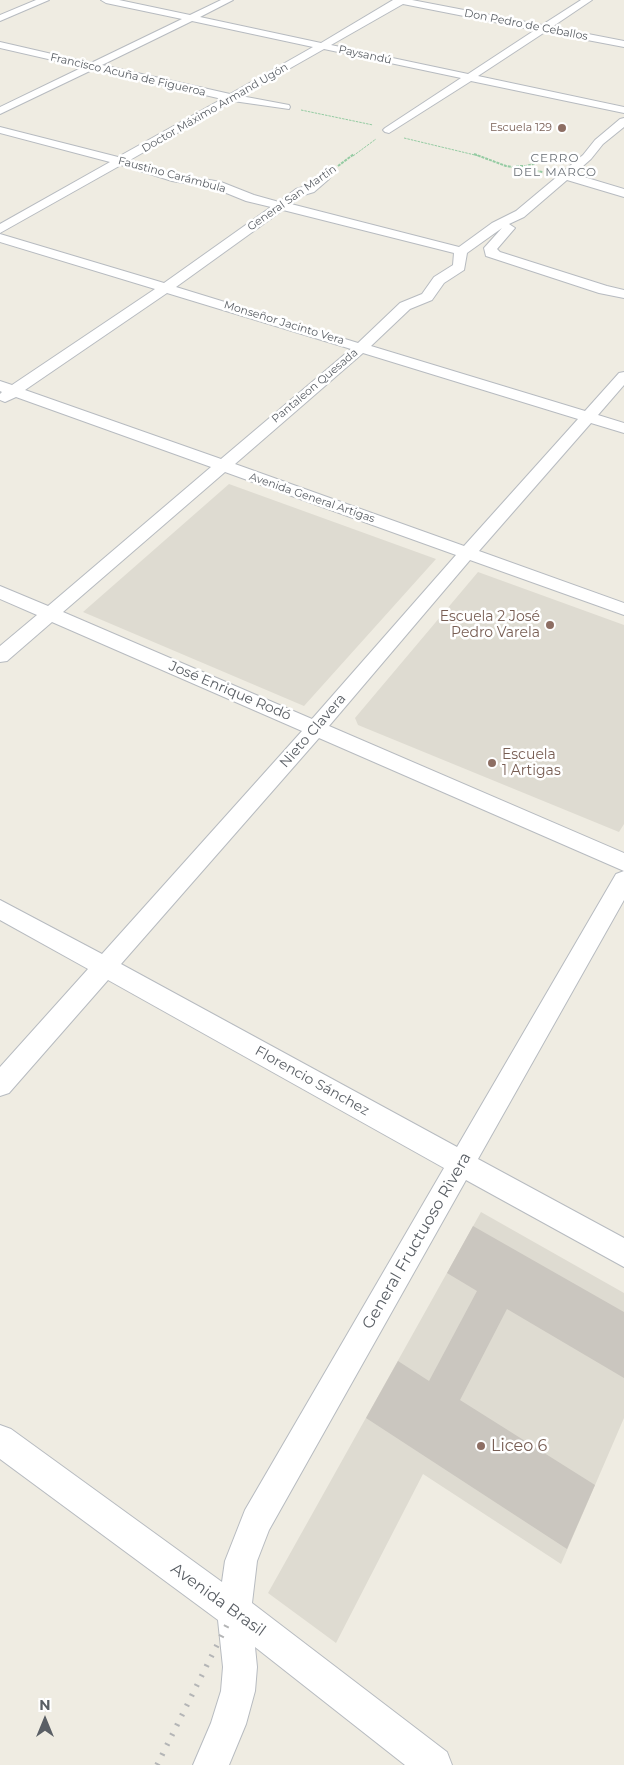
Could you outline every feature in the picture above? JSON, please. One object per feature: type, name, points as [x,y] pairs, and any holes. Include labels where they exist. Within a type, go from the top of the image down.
[{"type":"street","points":[[0,18],[44,0]]},
{"type":"street","name":"Paysandú","points":[[106,0],[624,110]]},
{"type":"street","points":[[0,111],[228,0]]},
{"type":"street","name":"Don Pedro de Ceballos","points":[[401,0],[624,44]]},
{"type":"street","name":"Doctor Máximo Armand Ugón","points":[[0,229],[121,162],[401,0]]},
{"type":"street","points":[[389,130],[587,0]]},
{"type":"street","name":"Francisco Acuña de Figueroa","points":[[0,45],[90,67],[233,98],[285,107]]},
{"type":"street","points":[[624,122],[599,142],[587,157],[520,214],[490,248],[490,253],[505,259],[604,290],[624,294]]},
{"type":"street","name":"Faustino Carámbula","points":[[0,130],[176,178],[217,185],[250,198],[460,251]]},
{"type":"street","points":[[564,175],[624,192]]},
{"type":"street","name":"General San Martín","points":[[4,393],[166,288],[300,192],[310,189],[325,176]]},
{"type":"street","points":[[460,251],[496,226],[520,214]]},
{"type":"street","name":"Monseñor Jacinto Vera","points":[[0,238],[624,428]]},
{"type":"street","name":"Pantaleon Quesada","points":[[0,656],[48,613],[362,347],[404,306],[427,297],[439,280],[459,267],[460,251]]},
{"type":"street","name":"Nieto Clavera","points":[[0,1085],[624,376]]},
{"type":"street","name":"Avenida General Artigas","points":[[4,393],[468,552],[624,609]]},
{"type":"street","name":"José Enrique Rodó","points":[[0,592],[624,862]]},
{"type":"street","name":"General Fructuoso Rivera","points":[[212,1765],[228,1724],[238,1691],[240,1667],[234,1611],[241,1561],[256,1521],[624,880]]},
{"type":"street","name":"Florencio Sánchez","points":[[0,909],[624,1253]]},
{"type":"street","name":"Avenida Brasil","points":[[0,1440],[234,1611],[434,1765]]},
{"type":"path","points":[[285,107],[346,118],[389,130],[409,140],[482,156],[506,166],[564,175]]},
{"type":"path","name":"General San Martín","points":[[325,176],[389,130]]},
{"type":"path","points":[[506,166],[526,166],[599,142]]},
{"type":"shaded area","points":[[229,484],[436,559],[304,706],[83,612]]},
{"type":"shaded area","points":[[478,572],[624,625],[624,824],[619,832],[358,725],[355,718]]},
{"type":"shaded area","name":"Liceo 6","points":[[481,1212],[624,1293],[624,1418],[561,1564],[423,1474],[336,1643],[268,1593]]},
{"type":"building","points":[[473,1226],[624,1312],[624,1378],[507,1309],[460,1400],[595,1485],[567,1549],[366,1418],[398,1361],[429,1381],[477,1291],[447,1273]]},
{"type":"railway","points":[[157,1765],[234,1611]]},
{"type":"place","name":"Escuela 129","points":[[562,128]]},
{"type":"place","name":"Escuela 2 José Pedro Varela","points":[[550,625]]},
{"type":"place","name":"Escuela 1 Artigas","points":[[492,763]]},
{"type":"place","name":"Liceo 6","points":[[481,1446]]},
{"type":"district","name":"CERRO DEL MARCO","points":[[555,165]]}]
